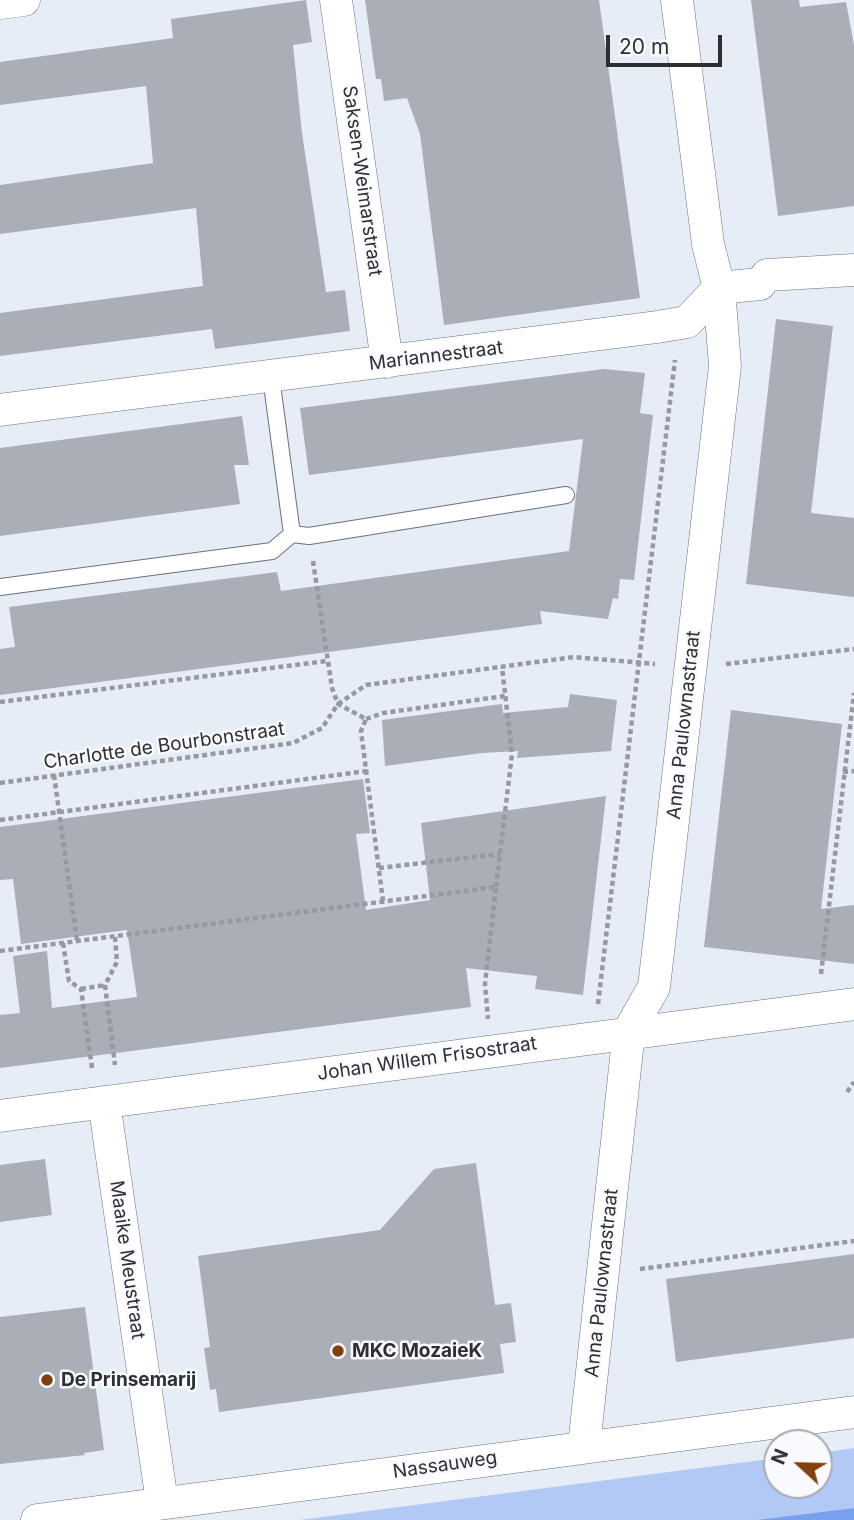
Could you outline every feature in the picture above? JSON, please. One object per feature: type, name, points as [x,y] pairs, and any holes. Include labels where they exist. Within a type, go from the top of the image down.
[{"type":"street","points":[[0,3],[24,0]]},
{"type":"street","name":"Saksen-Weimarstraat","points":[[336,0],[387,362]]},
{"type":"street","name":"Anna Paulownastraat","points":[[584,1446],[629,1031],[654,987],[725,366],[719,288],[708,244],[677,0]]},
{"type":"street","points":[[719,288],[760,284],[767,275],[854,270]]},
{"type":"street","name":"Mariannestraat","points":[[0,410],[687,322],[719,288]]},
{"type":"street","name":"Johan Willem Frisostraat","points":[[0,1116],[629,1031],[854,1004]]},
{"type":"street","name":"Maaike Meustraat","points":[[112,1101],[162,1502]]},
{"type":"street","name":"Nassauweg","points":[[37,1520],[854,1412]]},
{"type":"lane","points":[[271,377],[292,534]]},
{"type":"lane","points":[[0,587],[272,551],[292,534],[309,536],[566,495]]},
{"type":"path","points":[[594,1037],[678,323]]},
{"type":"path","points":[[309,536],[327,661],[338,704],[366,719],[383,713],[505,696]]},
{"type":"path","name":"Charlotte de Bourbonstraat","points":[[0,782],[293,743],[322,728],[338,704],[366,685],[574,657],[690,667],[854,649]]},
{"type":"path","points":[[0,702],[327,661]]},
{"type":"path","points":[[491,1050],[485,984],[512,754],[502,667]]},
{"type":"path","points":[[817,1009],[854,693]]},
{"type":"path","points":[[366,719],[361,731],[383,901]]},
{"type":"path","points":[[843,772],[854,771]]},
{"type":"path","points":[[0,820],[367,772]]},
{"type":"path","points":[[54,775],[77,941]]},
{"type":"path","points":[[379,868],[500,854]]},
{"type":"path","points":[[0,951],[496,887]]},
{"type":"path","points":[[112,1101],[104,985],[117,962],[115,936]]},
{"type":"path","points":[[63,943],[69,981],[81,989],[104,985]]},
{"type":"path","points":[[81,989],[92,1068],[112,1101]]},
{"type":"path","points":[[848,1092],[854,1082]]},
{"type":"path","points":[[604,1266],[634,1270],[854,1241]]},
{"type":"shaded area","points":[[854,1448],[854,1508],[756,1520],[299,1520],[763,1460],[763,1499],[833,1499],[833,1451]]},
{"type":"water","points":[[854,1508],[854,1520],[756,1520]]},
{"type":"building","points":[[306,0],[312,42],[293,45],[302,133],[326,292],[345,290],[350,331],[215,349],[212,329],[0,356],[0,313],[203,286],[196,208],[0,234],[0,185],[153,163],[146,86],[0,105],[0,62],[173,38],[171,19]]},
{"type":"building","points":[[365,0],[599,0],[640,298],[444,325],[420,134],[407,98],[384,101],[381,79],[376,79]]},
{"type":"building","points":[[751,0],[799,0],[800,7],[846,2],[854,45],[854,206],[778,216]]},
{"type":"building","points":[[776,319],[833,326],[811,513],[854,518],[854,597],[746,584]]},
{"type":"building","points":[[604,369],[645,373],[640,413],[653,415],[634,580],[620,579],[618,599],[613,598],[608,619],[540,611],[542,624],[0,695],[0,649],[15,647],[9,607],[277,572],[281,591],[569,551],[583,439],[309,475],[300,408]]},
{"type":"building","points":[[242,416],[249,465],[234,465],[240,504],[0,536],[0,448]]},
{"type":"building","points":[[570,694],[617,700],[611,751],[517,758],[518,751],[482,753],[385,766],[382,720],[502,704],[503,713],[568,707]]},
{"type":"building","points":[[731,710],[842,724],[821,909],[854,905],[854,964],[704,947]]},
{"type":"building","points":[[363,779],[370,833],[356,834],[366,910],[430,900],[421,823],[606,796],[583,995],[535,989],[537,976],[466,968],[471,1007],[0,1068],[0,1015],[20,1013],[13,956],[47,951],[52,1008],[137,997],[127,930],[21,944],[13,879],[0,880],[0,827]]},
{"type":"building","points":[[45,1159],[52,1215],[0,1222],[0,1165]]},
{"type":"building","points":[[476,1163],[495,1305],[511,1303],[516,1342],[500,1344],[504,1373],[219,1412],[216,1389],[210,1390],[204,1348],[210,1347],[198,1256],[380,1230],[434,1169]]},
{"type":"building","points":[[854,1254],[854,1338],[676,1362],[666,1279]]},
{"type":"building","name":"De Prinsemarij","points":[[85,1307],[104,1450],[84,1453],[85,1455],[0,1464],[0,1317]]},
{"type":"place","name":"MKC MozaieK","points":[[338,1351]]},
{"type":"place","name":"De Prinsemarij","points":[[47,1380]]}]
